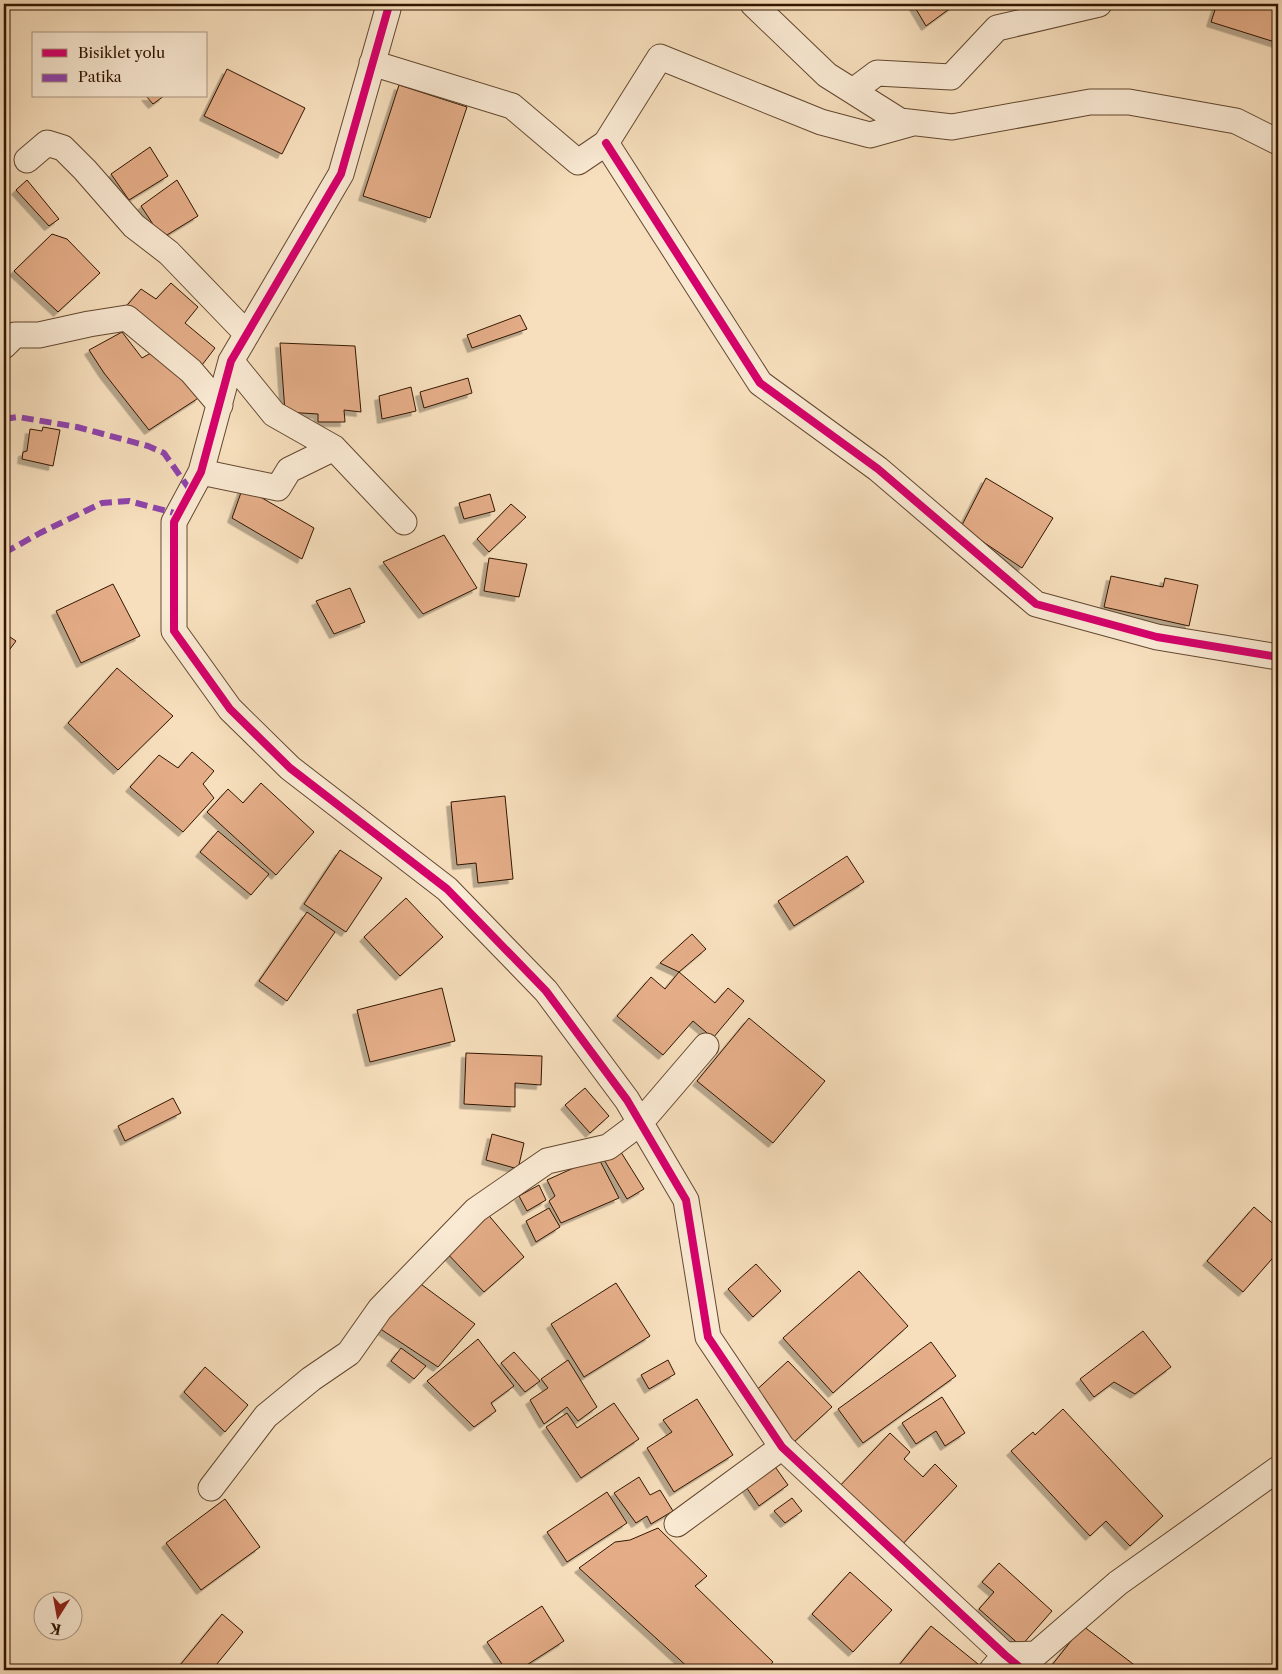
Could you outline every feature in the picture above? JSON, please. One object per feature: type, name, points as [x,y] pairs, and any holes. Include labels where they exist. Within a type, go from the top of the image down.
[{"type":"street","points":[[388,4],[341,174],[231,361],[201,472],[174,522],[174,631],[230,709],[290,768],[447,889],[546,990],[627,1100],[686,1200],[708,1337],[782,1447],[1007,1665],[1036,1654],[1118,1583],[1278,1469]]},
{"type":"street","points":[[753,4],[827,75],[900,121],[952,127],[1090,102],[1129,102],[1236,121],[1278,142]]},
{"type":"street","points":[[853,92],[877,72],[951,77],[997,28],[1099,4]]},
{"type":"street","points":[[372,63],[512,106],[578,162],[606,143],[660,57],[821,122],[870,135],[913,123]]},
{"type":"street","points":[[28,160],[47,143],[63,148],[134,226],[169,252],[247,334]]},
{"type":"street","points":[[606,143],[760,383],[878,469],[1036,604],[1157,637],[1278,656]]},
{"type":"street","points":[[4,346],[15,335],[39,335],[127,318],[191,371],[220,405]]},
{"type":"street","points":[[231,361],[274,414],[334,448],[404,522]]},
{"type":"street","points":[[201,472],[278,488],[289,470],[334,448]]},
{"type":"street","points":[[211,1488],[266,1416],[311,1379],[349,1353],[380,1310],[476,1210],[547,1161],[608,1147],[640,1123],[706,1046]]},
{"type":"street","points":[[677,1524],[782,1447]]},
{"type":"building","points":[[913,4],[956,4],[926,26]]},
{"type":"building","points":[[1217,4],[1278,4],[1278,43],[1211,22]]},
{"type":"building","points":[[227,69],[305,108],[282,154],[204,116]]},
{"type":"building","points":[[399,85],[467,107],[430,218],[363,196]]},
{"type":"building","points":[[148,98],[161,98],[153,104]]},
{"type":"building","points":[[150,147],[168,176],[129,200],[111,174]]},
{"type":"building","points":[[27,180],[59,219],[49,226],[16,190]]},
{"type":"building","points":[[177,180],[198,216],[162,238],[141,206]]},
{"type":"building","points":[[52,234],[67,239],[100,273],[58,312],[14,271]]},
{"type":"building","points":[[171,283],[198,307],[185,323],[215,348],[199,369],[123,310],[141,289],[156,299]]},
{"type":"building","points":[[520,315],[527,329],[472,348],[467,335]]},
{"type":"building","points":[[122,332],[142,358],[158,349],[200,397],[149,430],[104,373],[89,350]]},
{"type":"building","points":[[280,343],[355,346],[361,412],[344,410],[345,422],[318,422],[318,414],[285,412]]},
{"type":"building","points":[[468,378],[472,393],[424,408],[420,392]]},
{"type":"building","points":[[411,387],[416,411],[382,419],[379,396]]},
{"type":"building","points":[[43,427],[60,430],[53,466],[22,459],[23,452],[27,451],[30,429],[42,431]]},
{"type":"building","points":[[986,478],[1053,518],[1022,568],[961,527]]},
{"type":"building","points":[[243,487],[314,528],[302,559],[232,518]]},
{"type":"building","points":[[490,494],[495,511],[464,519],[459,503]]},
{"type":"building","points":[[511,504],[526,517],[489,552],[477,539]]},
{"type":"building","points":[[444,535],[477,588],[423,614],[383,562]]},
{"type":"building","points":[[489,558],[527,564],[519,597],[484,591]]},
{"type":"building","points":[[1111,576],[1163,587],[1165,578],[1198,585],[1189,626],[1104,607]]},
{"type":"building","points":[[113,584],[140,636],[81,663],[56,611]]},
{"type":"building","points":[[350,588],[365,622],[334,634],[316,601]]},
{"type":"building","points":[[4,633],[16,641],[4,657]]},
{"type":"building","points":[[117,668],[173,716],[118,770],[68,723]]},
{"type":"building","points":[[192,752],[214,771],[203,784],[214,798],[183,832],[130,787],[159,755],[178,768]]},
{"type":"building","points":[[261,783],[314,832],[276,875],[207,812],[228,789],[243,803]]},
{"type":"building","points":[[505,796],[513,879],[478,883],[476,863],[457,865],[451,802]]},
{"type":"building","points":[[218,831],[269,874],[251,895],[200,852]]},
{"type":"building","points":[[340,850],[382,878],[346,932],[304,904]]},
{"type":"building","points":[[847,856],[864,882],[794,926],[778,901]]},
{"type":"building","points":[[406,898],[443,937],[400,976],[364,937]]},
{"type":"building","points":[[307,912],[335,932],[287,1001],[259,981]]},
{"type":"building","points":[[692,934],[706,949],[679,972],[660,963]]},
{"type":"building","points":[[679,972],[715,1003],[728,988],[744,1001],[713,1038],[693,1021],[663,1055],[617,1016],[651,977],[665,989]]},
{"type":"building","points":[[442,988],[455,1041],[370,1062],[357,1010]]},
{"type":"building","points":[[749,1018],[825,1081],[773,1143],[697,1081]]},
{"type":"building","points":[[466,1053],[542,1056],[541,1085],[515,1083],[515,1107],[464,1104]]},
{"type":"building","points":[[585,1088],[609,1116],[590,1133],[565,1105]]},
{"type":"building","points":[[173,1098],[181,1113],[125,1141],[118,1126]]},
{"type":"building","points":[[492,1134],[524,1143],[518,1169],[486,1160]]},
{"type":"building","points":[[619,1149],[644,1189],[627,1199],[603,1158]]},
{"type":"building","points":[[598,1157],[619,1198],[561,1223],[549,1201],[555,1196],[547,1180]]},
{"type":"building","points":[[539,1185],[546,1200],[527,1211],[519,1196]]},
{"type":"building","points":[[1254,1207],[1278,1228],[1278,1252],[1243,1292],[1207,1261]]},
{"type":"building","points":[[549,1208],[560,1227],[536,1242],[526,1221]]},
{"type":"building","points":[[485,1211],[524,1257],[484,1292],[442,1248]]},
{"type":"building","points":[[756,1264],[781,1291],[753,1317],[728,1289]]},
{"type":"building","points":[[859,1271],[908,1326],[833,1393],[783,1338]]},
{"type":"building","points":[[414,1279],[475,1324],[438,1367],[376,1326]]},
{"type":"building","points":[[616,1283],[650,1336],[584,1377],[551,1324]]},
{"type":"building","points":[[1143,1331],[1171,1367],[1135,1394],[1114,1382],[1094,1397],[1080,1379]]},
{"type":"building","points":[[478,1339],[514,1386],[491,1403],[496,1411],[474,1427],[427,1381]]},
{"type":"building","points":[[931,1342],[956,1376],[863,1443],[838,1409]]},
{"type":"building","points":[[401,1348],[426,1366],[414,1379],[391,1361]]},
{"type":"building","points":[[514,1352],[540,1381],[525,1392],[501,1363]]},
{"type":"building","points":[[568,1360],[597,1407],[578,1421],[567,1407],[544,1424],[530,1400],[548,1388],[541,1379]]},
{"type":"building","points":[[668,1360],[675,1374],[649,1389],[641,1375]]},
{"type":"building","points":[[788,1361],[832,1407],[794,1442],[750,1396]]},
{"type":"building","points":[[205,1367],[248,1405],[225,1432],[184,1392]]},
{"type":"building","points":[[942,1397],[965,1433],[945,1446],[936,1431],[916,1444],[902,1423]]},
{"type":"building","points":[[697,1399],[733,1455],[674,1492],[647,1448],[672,1432],[663,1420]]},
{"type":"building","points":[[614,1403],[639,1439],[581,1478],[546,1427],[567,1413],[577,1428]]},
{"type":"building","points":[[1063,1409],[1163,1516],[1130,1546],[1106,1521],[1090,1536],[1011,1451],[1033,1432],[1035,1435]]},
{"type":"building","points":[[890,1433],[910,1452],[904,1459],[923,1477],[935,1464],[957,1486],[899,1548],[837,1489]]},
{"type":"building","points":[[771,1461],[788,1485],[759,1506],[742,1481]]},
{"type":"building","points":[[639,1477],[650,1495],[660,1490],[673,1511],[651,1524],[647,1516],[636,1523],[614,1493]]},
{"type":"building","points":[[607,1492],[627,1523],[567,1562],[547,1532]]},
{"type":"building","points":[[792,1498],[802,1511],[785,1523],[774,1511]]},
{"type":"building","points":[[225,1499],[260,1547],[201,1590],[166,1543]]},
{"type":"building","points":[[658,1528],[707,1576],[695,1586],[773,1662],[766,1670],[691,1670],[579,1568],[615,1542],[630,1540]]},
{"type":"building","points":[[999,1563],[1052,1611],[1021,1646],[979,1609],[994,1592],[982,1582]]},
{"type":"building","points":[[850,1572],[892,1610],[853,1652],[812,1614]]},
{"type":"building","points":[[542,1606],[564,1641],[519,1670],[506,1670],[487,1642]]},
{"type":"building","points":[[222,1614],[243,1632],[212,1670],[176,1670]]},
{"type":"building","points":[[931,1626],[978,1664],[973,1670],[895,1670]]},
{"type":"building","points":[[1083,1626],[1141,1670],[1048,1670]]},
{"type":"marked path","points":[[4,419],[18,417],[77,427],[148,446],[164,453],[190,490]]},
{"type":"marked path","points":[[4,553],[102,503],[129,501],[178,514]]},
{"type":"cycle path","points":[[388,4],[341,174],[231,361],[201,472],[174,522],[174,631],[230,709],[290,768],[447,889],[546,991],[627,1100],[686,1200],[708,1337],[782,1447],[1023,1670]]},
{"type":"cycle path","points":[[606,143],[760,383],[878,469],[1036,604],[1157,637],[1278,657]]}]
